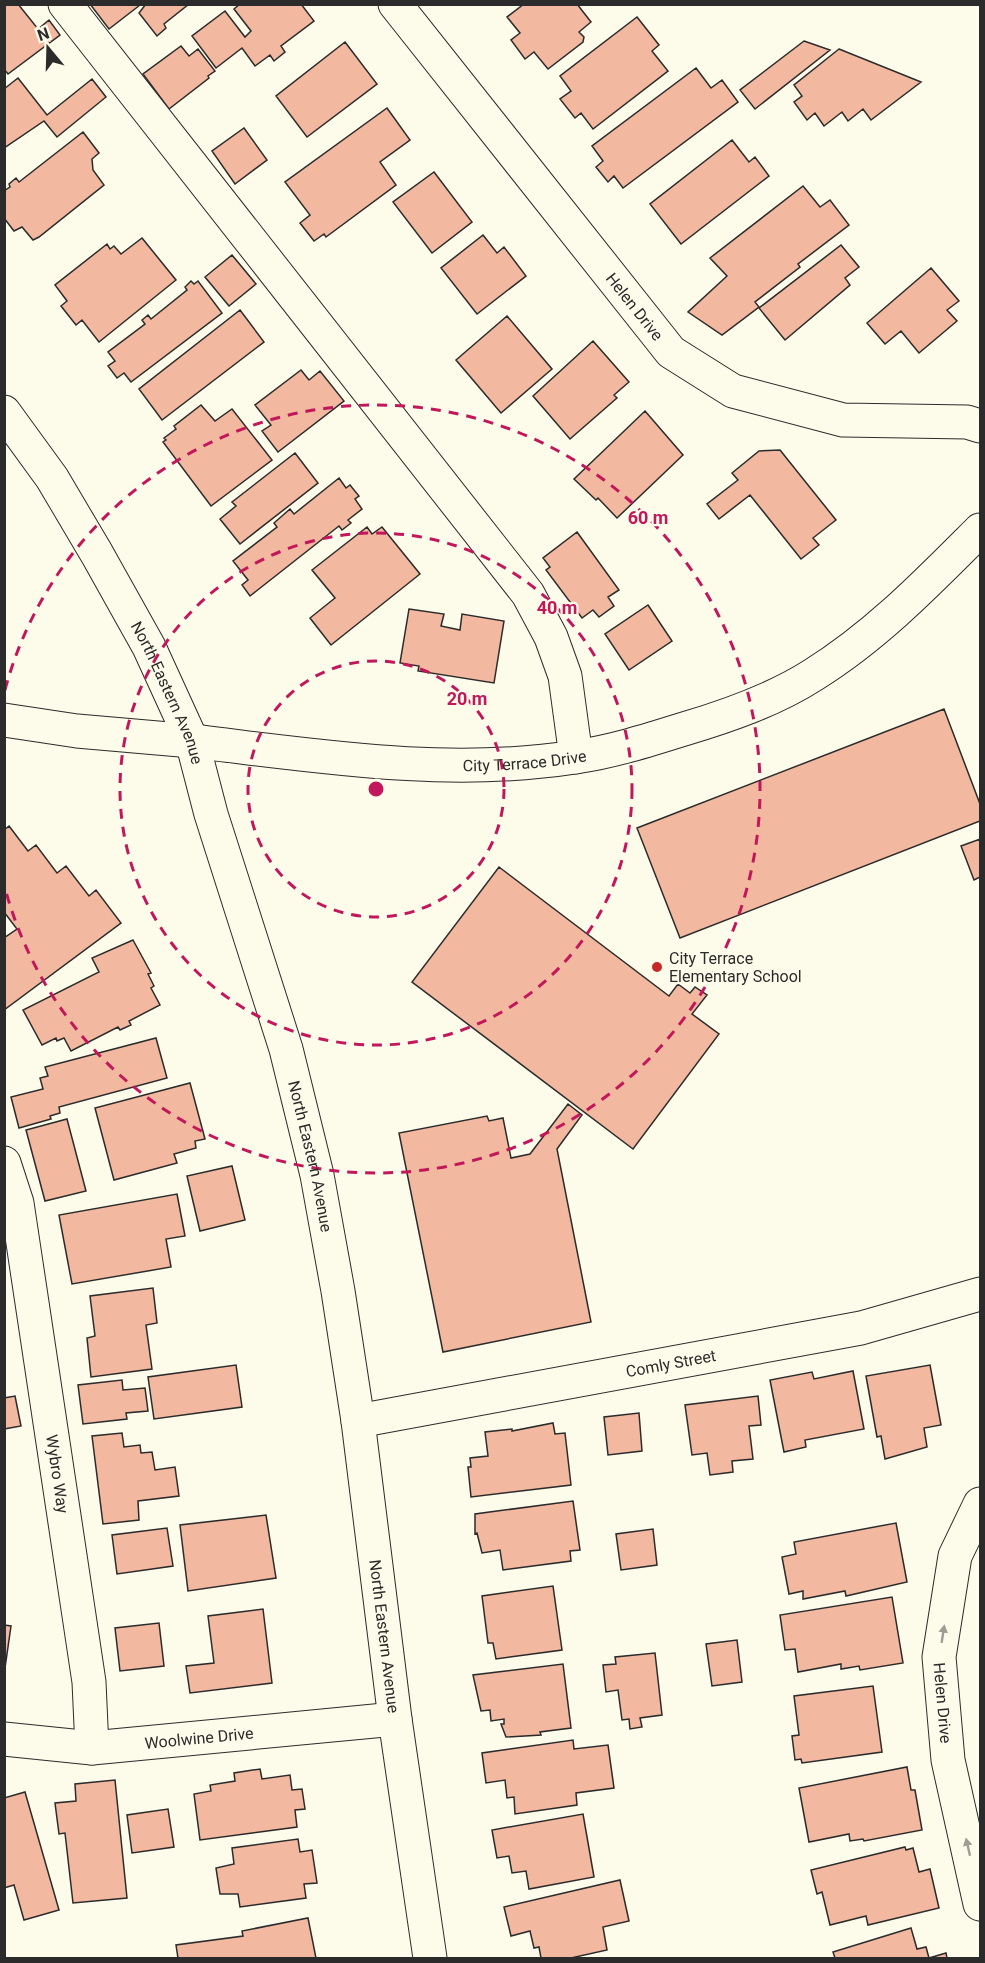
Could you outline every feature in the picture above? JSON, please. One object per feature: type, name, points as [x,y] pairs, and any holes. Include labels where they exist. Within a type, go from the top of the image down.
[{"type":"street","points":[[65,4],[528,594],[551,637],[565,676],[576,757]]},
{"type":"street","name":"Helen Drive","points":[[395,4],[671,352],[733,391],[843,420],[967,422],[981,426]]},
{"type":"street","name":"North Eastern Avenue","points":[[4,412],[52,478],[103,564],[149,646],[192,741],[211,814],[286,1048],[317,1175],[358,1421],[395,1719],[430,1959]]},
{"type":"street","name":"City Terrace Drive","points":[[4,720],[77,731],[417,765],[498,765],[576,757],[655,738],[738,713],[813,676],[898,611],[981,530]]},
{"type":"street","name":"Wybro Way","points":[[4,1163],[17,1203],[89,1682],[92,1748]]},
{"type":"street","name":"Comly Street","points":[[358,1421],[861,1328],[981,1294]]},
{"type":"street","name":"Helen Drive","points":[[981,1504],[955,1556],[939,1657],[948,1760],[981,1905]]},
{"type":"street","name":"Woolwine Drive","points":[[4,1739],[92,1748],[395,1719]]},
{"type":"building","points":[[4,4],[18,4],[38,29],[49,20],[60,35],[8,74],[4,69]]},
{"type":"building","points":[[90,4],[139,4],[140,5],[109,29]]},
{"type":"building","points":[[146,4],[189,4],[164,24],[166,28],[157,36],[139,13]]},
{"type":"building","points":[[240,4],[301,4],[314,21],[281,46],[285,52],[274,61],[270,55],[255,66],[242,48],[216,68],[192,36],[225,11],[245,37],[251,31],[234,9]]},
{"type":"building","points":[[524,4],[577,4],[591,22],[579,32],[584,37],[583,42],[548,69],[534,52],[525,59],[511,40],[520,33],[507,17]]},
{"type":"building","points":[[637,17],[659,45],[652,51],[668,71],[593,129],[581,113],[575,118],[560,99],[571,91],[560,76]]},
{"type":"building","points":[[804,41],[830,50],[755,109],[740,90]]},
{"type":"building","points":[[345,42],[377,84],[307,137],[276,96]]},
{"type":"building","points":[[181,46],[189,56],[198,49],[215,71],[169,109],[143,74]]},
{"type":"building","points":[[839,49],[921,82],[871,120],[863,109],[848,121],[842,112],[824,126],[815,113],[807,120],[794,102],[802,96],[794,85]]},
{"type":"building","points":[[696,68],[711,88],[722,80],[738,102],[623,188],[614,176],[608,182],[596,167],[603,161],[592,146]]},
{"type":"building","points":[[18,78],[47,115],[92,79],[106,97],[57,137],[44,121],[4,148],[4,89]]},
{"type":"building","points":[[387,108],[410,140],[380,162],[396,185],[326,237],[324,234],[314,241],[300,223],[310,215],[285,182]]},
{"type":"building","points":[[244,128],[267,160],[235,184],[212,151]]},
{"type":"building","points":[[83,132],[99,153],[92,159],[93,170],[104,185],[39,237],[33,240],[22,227],[14,231],[4,218],[4,191],[16,178],[19,182]]},
{"type":"building","points":[[732,140],[749,162],[755,157],[769,176],[681,244],[650,204]]},
{"type":"building","points":[[434,172],[472,222],[432,253],[393,202]]},
{"type":"building","points":[[803,186],[820,207],[830,200],[849,225],[798,264],[800,267],[755,302],[759,307],[722,335],[688,312],[727,276],[710,258]]},
{"type":"building","points":[[483,235],[497,253],[504,247],[526,276],[477,314],[441,268]]},
{"type":"building","points":[[142,238],[176,280],[99,342],[82,320],[76,325],[61,306],[67,301],[55,285],[107,244],[110,249],[114,246],[121,254]]},
{"type":"building","points":[[841,245],[859,267],[845,278],[850,285],[785,340],[759,308]]},
{"type":"building","points":[[232,255],[256,284],[229,306],[205,277]]},
{"type":"building","points":[[931,268],[959,301],[947,310],[957,321],[919,353],[901,331],[885,344],[867,323]]},
{"type":"building","points":[[191,281],[194,284],[198,281],[222,313],[131,382],[124,373],[117,378],[108,366],[115,361],[108,352],[145,324],[142,320],[148,315],[151,319],[187,290],[185,287]]},
{"type":"building","points":[[240,310],[264,342],[162,420],[139,389]]},
{"type":"building","points":[[507,316],[552,369],[501,413],[456,360]]},
{"type":"building","points":[[593,341],[629,382],[614,395],[617,398],[570,439],[533,396]]},
{"type":"building","points":[[301,370],[309,380],[320,371],[344,401],[278,452],[262,431],[271,425],[255,405]]},
{"type":"building","points":[[201,405],[215,421],[232,409],[272,460],[211,506],[163,442],[166,440],[164,438],[176,429],[174,426]]},
{"type":"building","points":[[645,411],[683,455],[617,518],[598,498],[596,500],[574,479]]},
{"type":"building","points":[[780,450],[836,520],[813,538],[819,545],[801,559],[750,495],[719,519],[707,504],[738,480],[732,473],[759,451]]},
{"type":"building","points":[[295,453],[318,483],[240,544],[220,519],[236,506],[232,502]]},
{"type":"building","points":[[339,478],[346,488],[350,485],[359,496],[355,499],[362,509],[348,520],[351,523],[342,530],[339,526],[250,596],[242,585],[248,580],[233,561],[277,527],[274,523],[290,509],[294,514]]},
{"type":"building","points":[[367,527],[372,534],[382,527],[420,574],[331,645],[310,618],[335,598],[312,570]]},
{"type":"building","points":[[577,532],[619,590],[608,597],[614,606],[599,617],[593,610],[582,618],[546,570],[550,567],[543,558]]},
{"type":"building","points":[[648,605],[672,641],[629,670],[605,634]]},
{"type":"building","points":[[409,609],[444,614],[441,626],[460,630],[462,614],[504,621],[494,683],[418,671],[419,666],[400,663]]},
{"type":"building","points":[[944,709],[980,804],[980,821],[680,938],[637,828]]},
{"type":"building","points":[[9,826],[28,851],[36,845],[57,873],[66,866],[89,896],[96,890],[121,923],[4,1010],[4,938],[17,929],[4,912],[4,830]]},
{"type":"building","points":[[980,839],[980,877],[974,880],[961,846]]},
{"type":"building","points":[[499,867],[669,996],[678,984],[690,993],[695,987],[707,995],[692,1014],[719,1034],[633,1149],[412,982]]},
{"type":"building","points":[[133,940],[151,973],[148,974],[154,986],[151,988],[160,1005],[129,1021],[131,1025],[120,1030],[118,1027],[71,1051],[64,1038],[57,1041],[56,1038],[42,1045],[23,1010],[99,972],[92,958]]},
{"type":"building","points":[[156,1038],[167,1078],[59,1107],[60,1113],[50,1116],[51,1119],[19,1128],[11,1097],[43,1089],[40,1078],[48,1076],[45,1067]]},
{"type":"building","points":[[190,1083],[205,1139],[195,1141],[196,1148],[174,1154],[177,1163],[114,1180],[95,1108]]},
{"type":"building","points":[[568,1104],[582,1115],[557,1149],[591,1322],[443,1352],[399,1133],[487,1116],[489,1121],[503,1118],[511,1158],[530,1154]]},
{"type":"building","points":[[67,1119],[86,1191],[45,1201],[26,1130]]},
{"type":"building","points":[[232,1166],[245,1220],[200,1231],[187,1176]]},
{"type":"building","points":[[177,1194],[185,1236],[166,1239],[171,1267],[72,1284],[59,1215]]},
{"type":"building","points":[[153,1288],[157,1323],[146,1325],[152,1369],[91,1377],[87,1338],[95,1336],[90,1296]]},
{"type":"building","points":[[236,1365],[242,1407],[154,1419],[148,1377]]},
{"type":"building","points":[[930,1365],[941,1425],[924,1428],[927,1447],[885,1459],[881,1436],[877,1437],[866,1376]]},
{"type":"building","points":[[853,1371],[864,1429],[805,1440],[806,1447],[784,1452],[770,1380],[812,1372],[814,1379]]},
{"type":"building","points":[[122,1380],[123,1390],[145,1388],[148,1411],[126,1413],[127,1419],[83,1424],[78,1385]]},
{"type":"building","points":[[15,1396],[21,1426],[4,1429],[4,1398]]},
{"type":"building","points":[[758,1396],[761,1425],[749,1426],[753,1459],[732,1461],[733,1472],[710,1475],[707,1453],[692,1455],[685,1405]]},
{"type":"building","points":[[639,1413],[642,1451],[608,1455],[604,1417]]},
{"type":"building","points":[[553,1423],[555,1434],[565,1433],[571,1485],[471,1497],[468,1467],[471,1467],[470,1458],[488,1456],[485,1432],[512,1429],[512,1431]]},
{"type":"building","points":[[122,1433],[124,1447],[140,1445],[141,1453],[152,1452],[155,1470],[175,1467],[179,1496],[138,1501],[139,1520],[103,1524],[92,1436]]},
{"type":"building","points":[[573,1501],[580,1550],[570,1551],[571,1561],[503,1570],[500,1550],[482,1553],[477,1533],[475,1534],[475,1514]]},
{"type":"building","points":[[266,1515],[276,1578],[188,1591],[180,1525]]},
{"type":"building","points":[[896,1523],[907,1582],[846,1596],[845,1591],[803,1599],[803,1591],[789,1594],[782,1557],[796,1554],[794,1542]]},
{"type":"building","points":[[167,1528],[173,1566],[117,1574],[112,1535]]},
{"type":"building","points":[[653,1529],[657,1565],[621,1570],[616,1534]]},
{"type":"building","points":[[553,1586],[562,1650],[496,1659],[493,1643],[488,1643],[482,1596]]},
{"type":"building","points":[[892,1597],[903,1663],[860,1670],[859,1666],[841,1669],[841,1664],[798,1672],[795,1649],[785,1650],[780,1615]]},
{"type":"building","points":[[263,1609],[272,1683],[190,1693],[186,1666],[214,1663],[208,1616]]},
{"type":"building","points":[[159,1623],[164,1666],[120,1671],[115,1628]]},
{"type":"building","points":[[4,1625],[11,1626],[4,1675]]},
{"type":"building","points":[[737,1640],[742,1682],[712,1686],[706,1644]]},
{"type":"building","points":[[655,1653],[662,1715],[640,1718],[642,1727],[630,1729],[629,1719],[622,1720],[618,1690],[606,1692],[603,1665],[616,1664],[615,1657]]},
{"type":"building","points":[[563,1664],[571,1728],[540,1732],[541,1735],[506,1737],[501,1724],[504,1724],[504,1719],[491,1721],[490,1710],[481,1711],[473,1675]]},
{"type":"building","points":[[873,1686],[882,1752],[802,1763],[801,1759],[795,1760],[792,1736],[799,1735],[794,1696]]},
{"type":"building","points":[[573,1740],[574,1749],[608,1745],[614,1788],[576,1793],[577,1805],[515,1814],[514,1797],[507,1798],[505,1780],[486,1783],[482,1753]]},
{"type":"building","points":[[907,1767],[911,1790],[915,1790],[922,1830],[864,1841],[863,1839],[850,1841],[849,1834],[809,1842],[799,1788]]},
{"type":"building","points":[[260,1769],[262,1779],[290,1775],[292,1790],[302,1789],[305,1809],[295,1810],[297,1827],[200,1840],[194,1794],[211,1791],[210,1785],[235,1781],[234,1773]]},
{"type":"building","points":[[115,1780],[127,1898],[73,1903],[65,1833],[59,1834],[55,1803],[76,1801],[75,1784]]},
{"type":"building","points":[[25,1792],[59,1910],[24,1920],[14,1885],[4,1888],[4,1798]]},
{"type":"building","points":[[168,1809],[174,1847],[132,1853],[127,1815]]},
{"type":"building","points":[[583,1814],[594,1877],[529,1889],[526,1871],[512,1873],[509,1856],[497,1858],[492,1830]]},
{"type":"building","points":[[298,1839],[300,1852],[312,1850],[317,1883],[304,1884],[306,1898],[240,1907],[238,1894],[220,1894],[216,1868],[234,1864],[232,1848]]},
{"type":"building","points":[[905,1847],[906,1850],[913,1848],[919,1872],[930,1869],[939,1908],[868,1925],[866,1916],[830,1925],[822,1892],[817,1894],[811,1870]]},
{"type":"building","points":[[620,1880],[629,1921],[603,1927],[607,1950],[571,1958],[541,1958],[539,1947],[534,1948],[530,1931],[511,1936],[504,1907]]},
{"type":"building","points":[[308,1918],[316,1958],[178,1958],[176,1945],[243,1936],[242,1931]]},
{"type":"building","points":[[911,1928],[917,1949],[926,1947],[929,1958],[835,1958],[833,1952]]},
{"type":"building","points":[[946,1953],[947,1958],[929,1958]]},
{"type":"place","name":"City Terrace Elementary School","points":[[657,967]]}]
